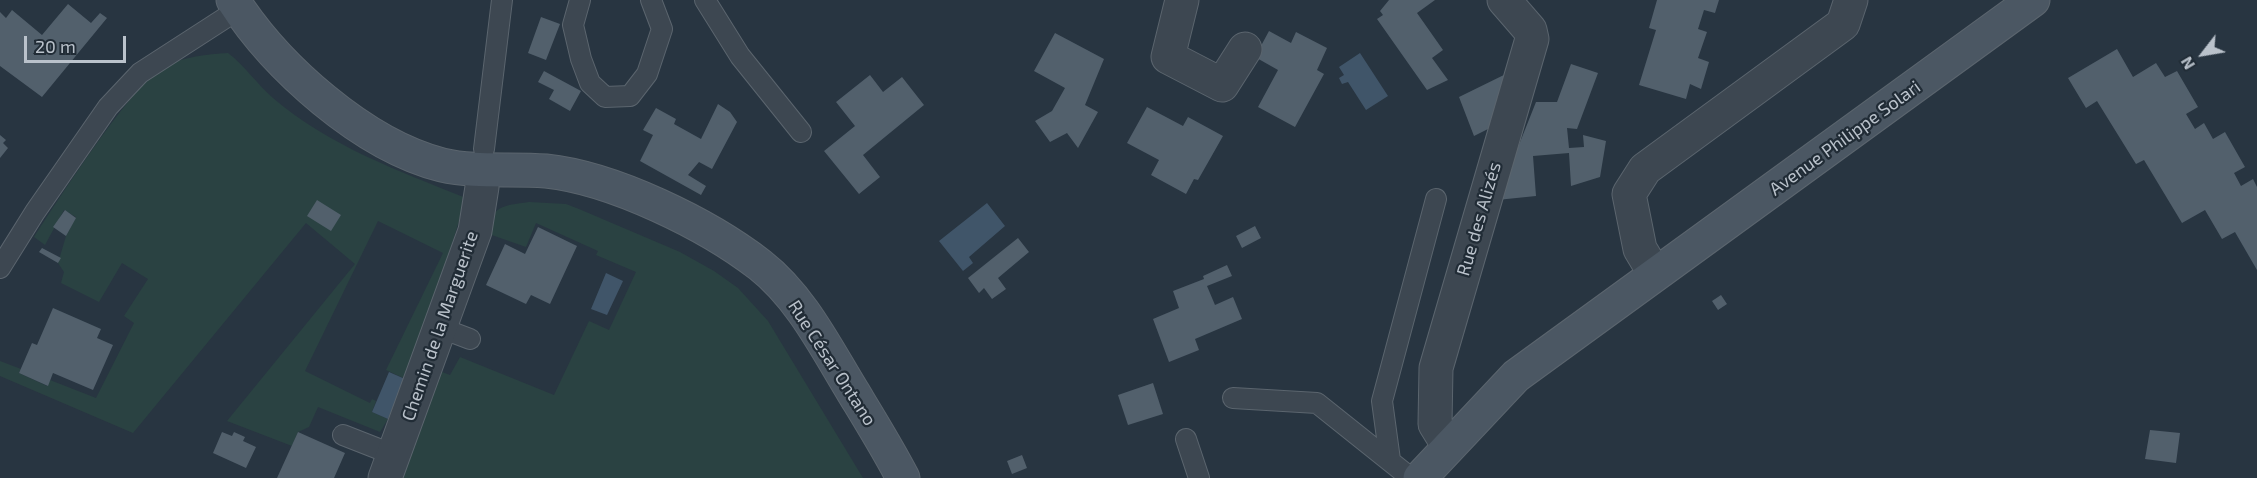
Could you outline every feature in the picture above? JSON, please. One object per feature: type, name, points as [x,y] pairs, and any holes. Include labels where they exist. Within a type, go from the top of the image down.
[{"type":"street","points":[[1182,0],[1168,57],[1222,86],[1245,49]]},
{"type":"street","name":"Rue des Alizés","points":[[1448,445],[1435,423],[1436,368],[1532,39],[1530,30],[1504,0]]},
{"type":"street","points":[[1655,274],[1640,249],[1629,194],[1645,169],[1843,24],[1851,0]]},
{"type":"street","name":"Avenue Philippe Solari","points":[[1420,478],[1448,445],[1516,376],[2034,0]]},
{"type":"street","name":"Rue César Ontano","points":[[236,5],[249,25],[290,72],[341,113],[401,149],[442,165],[482,160],[586,179],[685,219],[728,242],[762,267],[810,321],[903,478]]},
{"type":"street","name":"Chemin de la Marguerite","points":[[389,467],[456,334],[482,187],[482,160]]},
{"type":"lane","name":"Chemin de la Marguerite","points":[[482,160],[502,0]]},
{"type":"lane","points":[[580,0],[573,25],[580,59],[590,82],[605,97],[630,96],[647,74],[662,29],[651,0]]},
{"type":"lane","points":[[705,0],[740,56],[801,132]]},
{"type":"lane","points":[[0,268],[108,107],[140,73],[236,5]]},
{"type":"lane","points":[[1390,460],[1382,401],[1436,199]]},
{"type":"lane","points":[[1233,398],[1317,403],[1411,478]]},
{"type":"lane","points":[[343,435],[389,467]]},
{"type":"lane","points":[[1186,439],[1199,478]]},
{"type":"green space","points":[[228,53],[273,98],[317,130],[365,156],[466,198],[410,381],[386,370],[443,253],[378,221],[305,371],[370,403],[372,399],[376,401],[372,412],[388,419],[380,432],[318,407],[309,427],[298,432],[292,446],[227,421],[355,264],[306,223],[133,433],[0,376],[0,361],[21,369],[19,373],[47,386],[50,380],[96,398],[134,323],[124,316],[148,279],[122,263],[99,302],[61,283],[64,272],[58,263],[66,236],[76,217],[64,210],[45,245],[34,237],[96,144],[151,77],[165,66],[180,60]]},
{"type":"green space","points":[[529,202],[566,204],[579,209],[680,252],[738,288],[768,321],[863,478],[394,478],[437,370],[450,375],[460,357],[554,395],[589,321],[609,330],[636,272],[596,255],[598,251],[536,223],[526,247],[486,233],[492,217],[500,208]]},
{"type":"water","points":[[1360,53],[1388,96],[1366,110],[1348,82],[1342,84],[1339,78],[1344,75],[1339,67]]},
{"type":"water","points":[[987,203],[1005,226],[969,257],[973,263],[963,271],[939,241]]},
{"type":"water","points":[[606,273],[623,281],[607,315],[591,309]]},
{"type":"water","points":[[389,372],[405,379],[388,419],[372,412]]},
{"type":"building","points":[[1389,0],[1435,0],[1417,13],[1443,50],[1432,58],[1448,80],[1427,90],[1377,19],[1383,15],[1380,11]]},
{"type":"building","points":[[1657,0],[1719,0],[1715,13],[1704,10],[1698,29],[1707,32],[1698,58],[1709,62],[1701,89],[1690,84],[1686,99],[1639,85],[1656,30],[1649,28]]},
{"type":"building","points":[[68,4],[91,23],[100,13],[107,18],[42,97],[0,66],[0,12],[6,18],[12,10],[42,35]]},
{"type":"building","points":[[541,17],[560,24],[546,60],[528,53]]},
{"type":"building","points":[[1269,31],[1291,43],[1296,32],[1327,48],[1317,70],[1324,74],[1295,127],[1258,107],[1278,70],[1255,57]]},
{"type":"building","points":[[1055,33],[1104,59],[1085,105],[1098,112],[1078,148],[1067,133],[1050,142],[1035,121],[1052,111],[1065,88],[1034,71]]},
{"type":"building","points":[[2117,49],[2133,77],[2156,63],[2165,77],[2177,71],[2198,107],[2186,114],[2195,129],[2204,123],[2213,139],[2225,132],[2245,167],[2234,173],[2241,186],[2253,179],[2257,187],[2257,270],[2235,232],[2222,239],[2205,210],[2182,223],[2144,160],[2136,164],[2097,101],[2086,108],[2068,78]]},
{"type":"building","points":[[1571,64],[1598,73],[1577,129],[1567,128],[1569,148],[1584,147],[1583,135],[1606,141],[1600,177],[1571,186],[1569,153],[1533,156],[1536,196],[1497,200],[1536,102],[1557,102]]},
{"type":"building","points":[[544,71],[581,91],[570,111],[549,99],[554,90],[538,82]]},
{"type":"building","points":[[1512,71],[1500,123],[1474,136],[1459,97]]},
{"type":"building","points":[[870,75],[883,92],[902,77],[924,105],[863,155],[880,177],[859,194],[824,151],[855,126],[836,102]]},
{"type":"building","points":[[718,104],[730,112],[737,122],[712,169],[699,162],[688,175],[706,186],[701,195],[640,161],[653,135],[643,130],[656,108],[676,119],[674,124],[701,139]]},
{"type":"building","points":[[1147,107],[1183,126],[1188,117],[1223,136],[1198,180],[1194,179],[1186,194],[1151,175],[1159,160],[1127,143]]},
{"type":"building","points":[[0,135],[6,140],[3,143],[8,148],[0,158]]},
{"type":"building","points":[[317,200],[341,215],[331,231],[307,216]]},
{"type":"building","points":[[65,210],[76,218],[66,236],[53,227]]},
{"type":"building","points":[[1255,226],[1261,238],[1242,248],[1236,236]]},
{"type":"building","points":[[538,227],[577,246],[550,304],[531,295],[526,304],[486,285],[505,244],[525,254]]},
{"type":"building","points":[[1018,238],[1029,252],[998,278],[1006,289],[992,299],[984,288],[979,293],[968,278]]},
{"type":"building","points":[[42,248],[61,258],[58,263],[39,252]]},
{"type":"building","points":[[1227,265],[1232,276],[1207,286],[1215,305],[1233,297],[1242,319],[1195,339],[1199,350],[1169,362],[1153,319],[1179,308],[1173,291],[1204,279],[1203,276]]},
{"type":"building","points":[[1721,295],[1727,304],[1718,310],[1712,301]]},
{"type":"building","points":[[53,308],[101,329],[97,338],[113,345],[93,390],[53,373],[48,386],[19,373],[32,343],[37,345]]},
{"type":"building","points":[[1153,383],[1163,414],[1128,425],[1118,395]]},
{"type":"building","points":[[2150,430],[2180,433],[2176,463],[2145,459]]},
{"type":"building","points":[[222,432],[232,436],[234,432],[245,437],[243,441],[256,447],[246,468],[213,453]]},
{"type":"building","points":[[298,432],[345,453],[334,478],[277,478]]},
{"type":"building","points":[[1022,455],[1027,468],[1012,474],[1007,461]]}]
